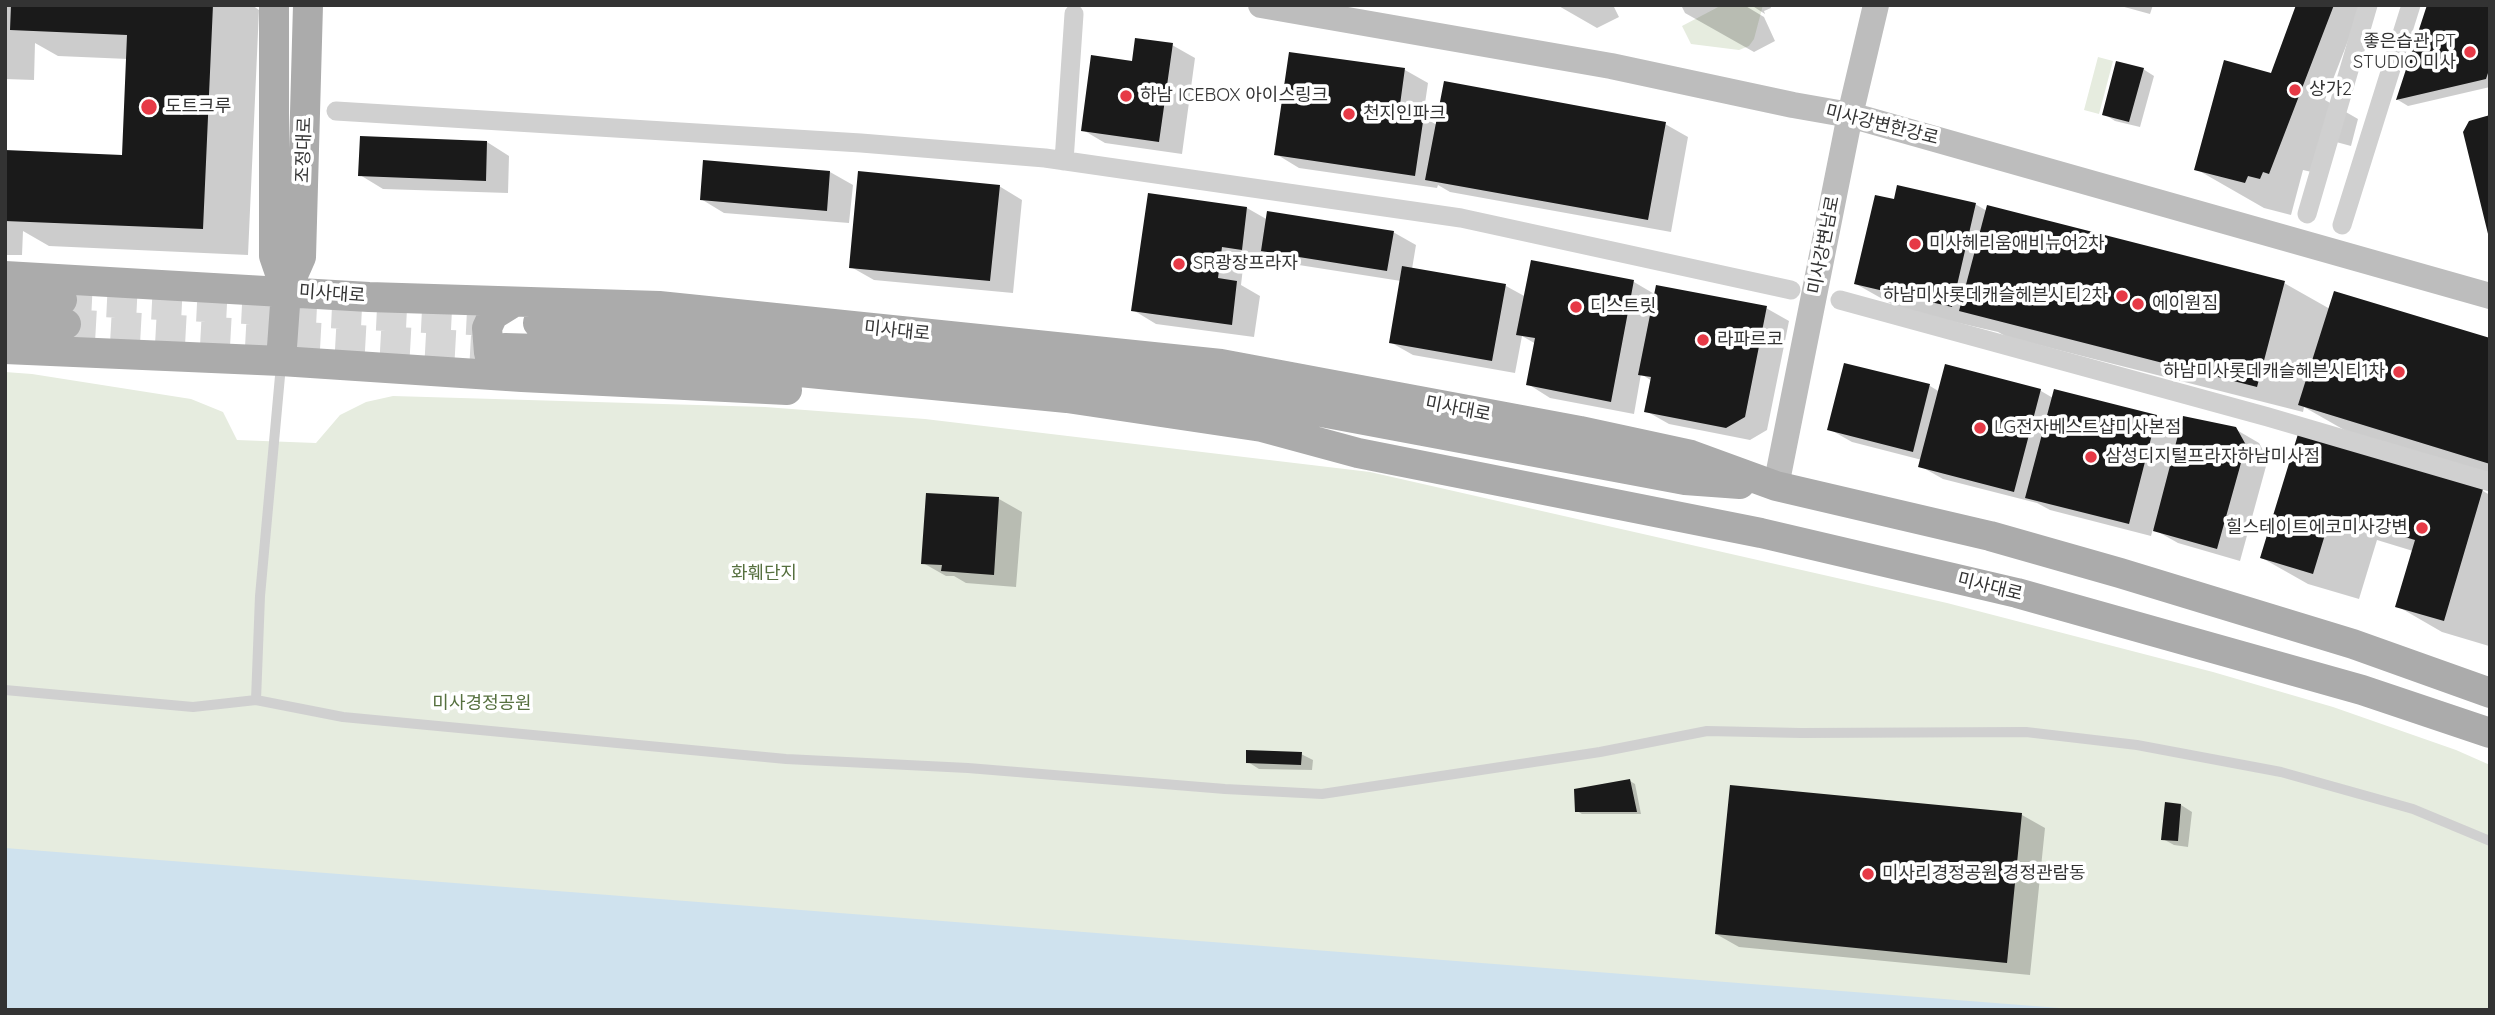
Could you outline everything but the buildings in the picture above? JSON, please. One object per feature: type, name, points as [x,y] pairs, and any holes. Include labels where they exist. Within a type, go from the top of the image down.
[{"type":"main road","name":"조정대로","points":[[274,5],[274,256],[286,291]]},
{"type":"main road","name":"조정대로","points":[[281,361],[286,291],[301,257],[308,5]]},
{"type":"main road","name":"미사대로","points":[[5,276],[357,297],[510,324],[573,350],[1068,398],[1262,427],[1358,453],[1762,533],[2017,593],[2362,690],[2485,732]]},
{"type":"main road","points":[[5,298],[64,312],[5,322]]},
{"type":"main road","name":"미사대로","points":[[510,324],[659,306],[1222,364],[1569,429],[1691,455],[1776,486],[1990,536],[2120,573],[2353,644],[2490,693]]},
{"type":"main road","points":[[510,324],[493,315],[486,328],[489,353],[500,366],[522,377]]},
{"type":"main road","name":"미사대로","points":[[5,349],[281,361],[522,377],[808,391],[1103,422],[1299,449],[1358,453]]},
{"type":"street","name":"미사강변한강로","points":[[1261,5],[1611,66],[1850,115],[2490,296]]},
{"type":"street","name":"미사강변남로","points":[[1776,486],[1850,115],[1876,5]]},
{"type":"street","points":[[2307,214],[2368,5]]},
{"type":"street","points":[[2342,225],[2411,5]]},
{"type":"street","points":[[1064,161],[1073,14]]},
{"type":"street","points":[[336,111],[861,143],[1064,161],[1461,218],[1791,290]]},
{"type":"street","points":[[1840,300],[2268,417],[2490,482]]},
{"type":"lane","points":[[256,700],[260,596],[281,361]]},
{"type":"lane","points":[[5,690],[192,707],[256,700],[344,717],[786,759],[1044,773],[1225,789],[1322,794],[1600,752],[1707,731],[2026,733],[2137,745],[2281,772],[2413,809],[2490,841]]},
{"type":"green space","points":[[1722,5],[1763,5],[1754,39],[1749,46],[1739,50],[1691,44],[1682,26]]},
{"type":"green space","points":[[2098,57],[2113,61],[2099,114],[2084,110]]},
{"type":"green space","name":"미사경정공원","points":[[5,372],[191,399],[223,412],[237,440],[316,443],[340,415],[366,402],[393,396],[765,407],[925,419],[1370,472],[1947,603],[2213,672],[2333,707],[2456,750],[2490,765],[2490,1010],[5,1010]]},
{"type":"water","points":[[5,848],[2085,1010],[5,1010]]},
{"type":"tunnel","points":[[62,300],[510,322]]},
{"type":"tunnel","points":[[66,324],[505,348]]},
{"type":"place","name":"좋은습관 PT STUDIO 미사","points":[[2470,52]]},
{"type":"place","name":"상가2","points":[[2295,90]]},
{"type":"place","name":"하남 ICEBOX 아이스링크","points":[[1126,96]]},
{"type":"place","name":"도트크루","points":[[149,107]]},
{"type":"place","name":"천지인파크","points":[[1349,114]]},
{"type":"place","name":"미사헤리움애비뉴어2차","points":[[1915,244]]},
{"type":"place","name":"SR광장프라자","points":[[1179,264]]},
{"type":"place","name":"하남미사롯데캐슬헤븐시티2차","points":[[2122,296]]},
{"type":"place","name":"에이원짐","points":[[2138,304]]},
{"type":"place","name":"디스트릿","points":[[1576,307]]},
{"type":"place","name":"라파르코","points":[[1703,340]]},
{"type":"place","name":"하남미사롯데캐슬헤븐시티1차","points":[[2399,372]]},
{"type":"place","name":"LG전자베스트샵미사본점","points":[[1980,428]]},
{"type":"place","name":"삼성디지털프라자하남미사점","points":[[2091,457]]},
{"type":"place","name":"힐스테이트에코미사강변","points":[[2422,528]]},
{"type":"place","name":"미사리경정공원 경정관람동","points":[[1868,874]]},
{"type":"park label","name":"화훼단지","points":[[764,574]]}]
